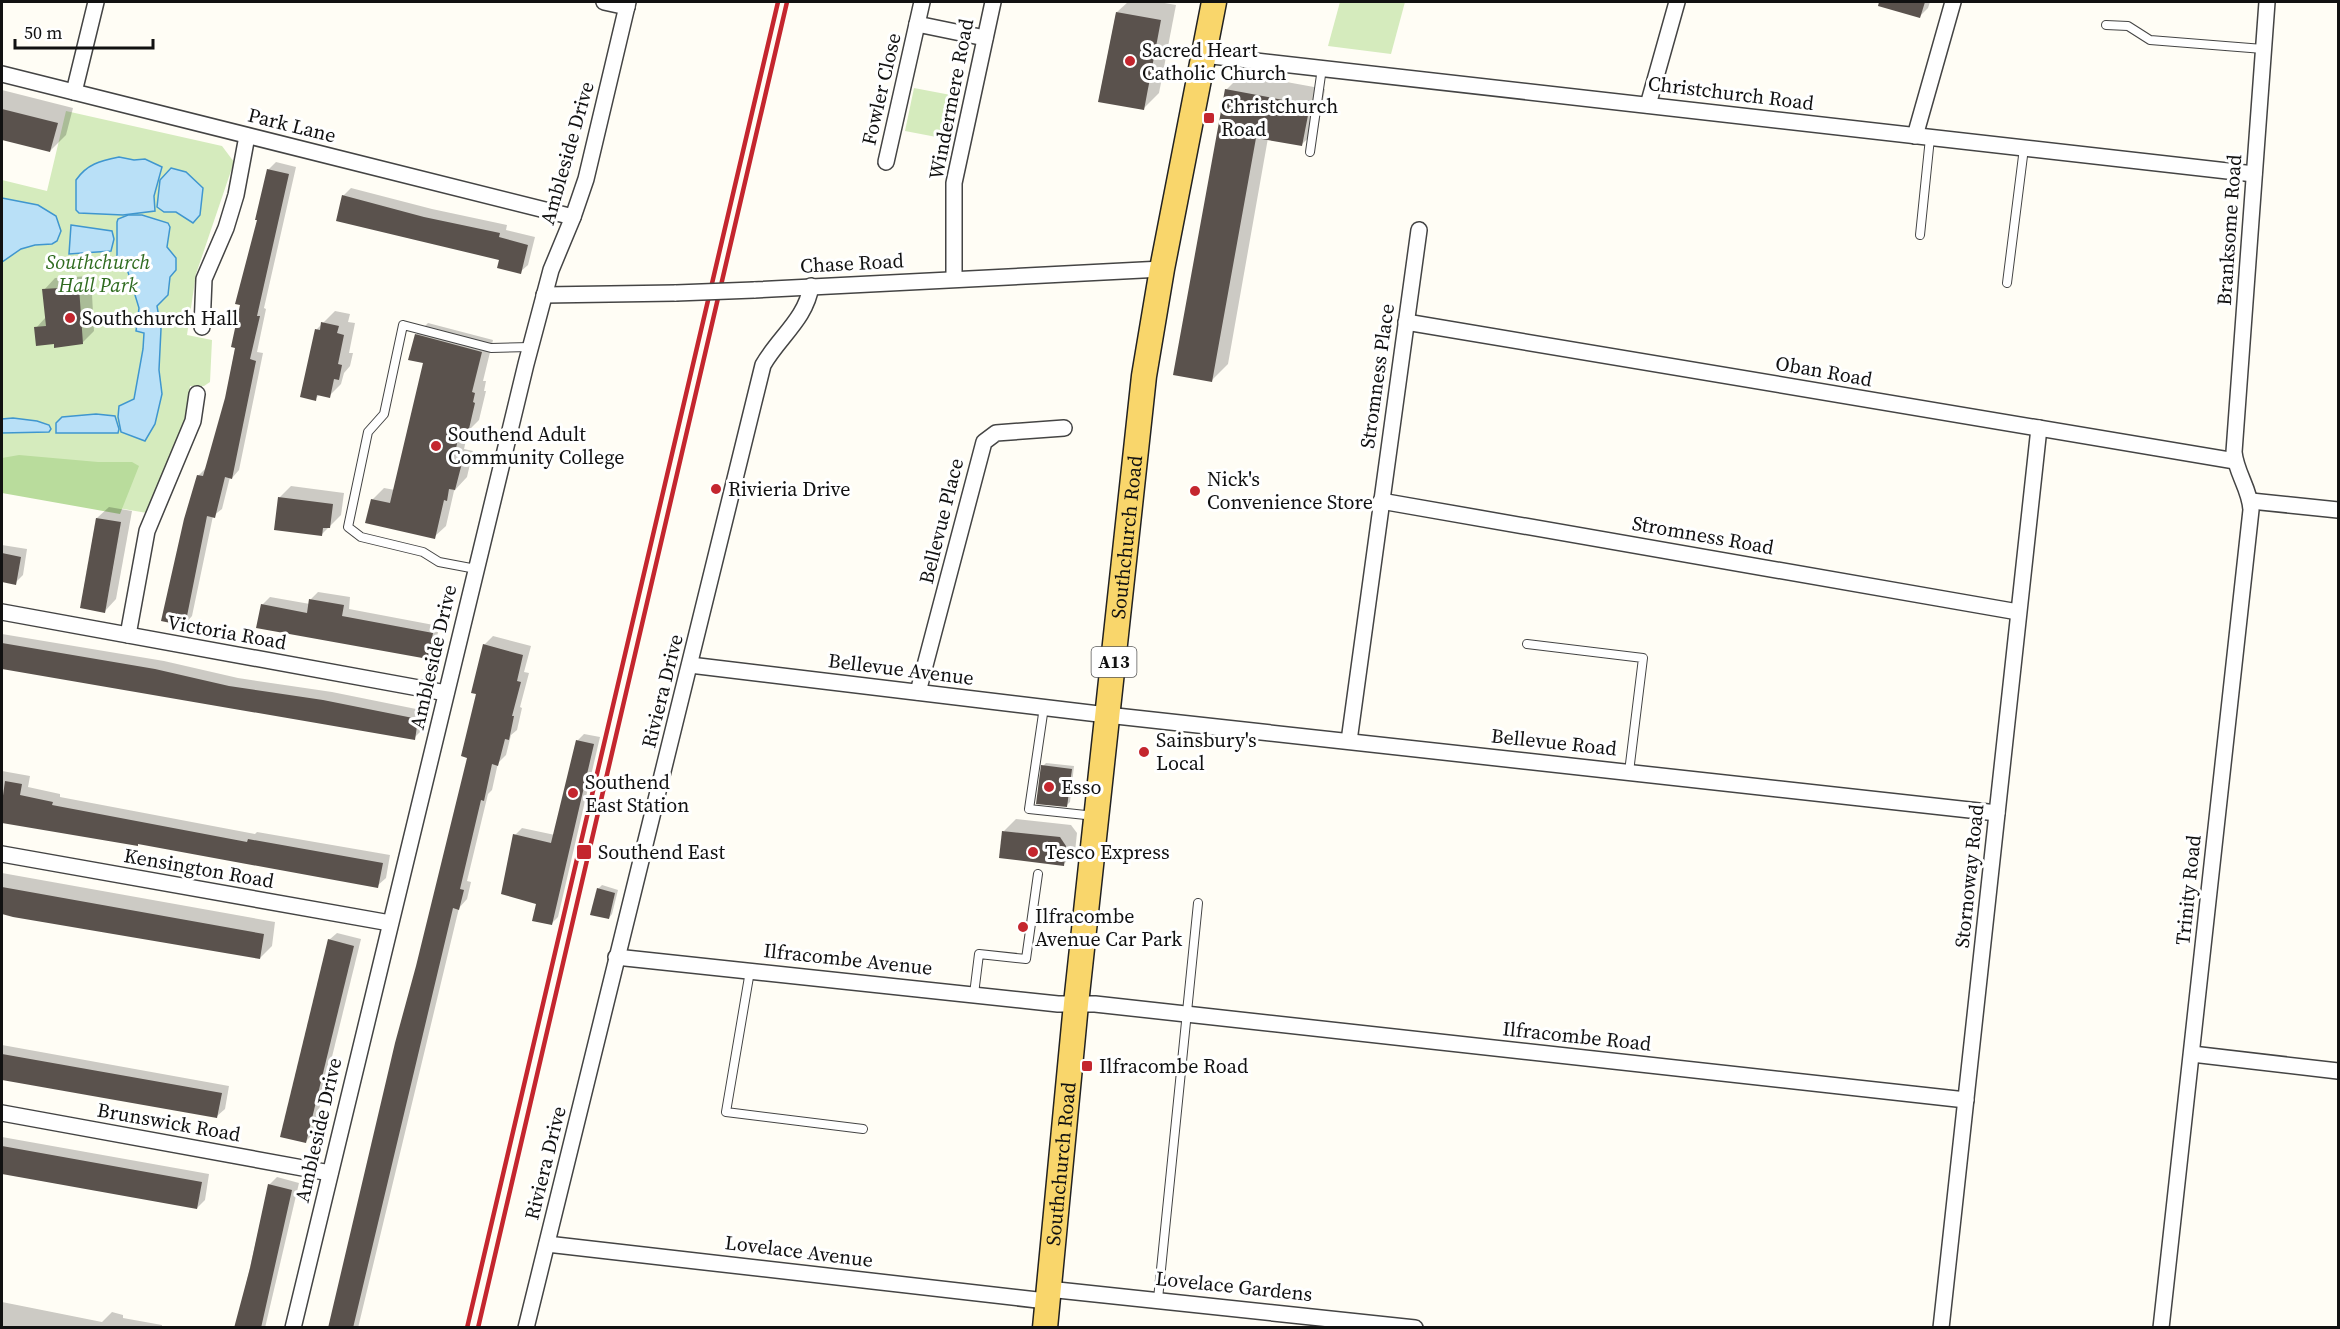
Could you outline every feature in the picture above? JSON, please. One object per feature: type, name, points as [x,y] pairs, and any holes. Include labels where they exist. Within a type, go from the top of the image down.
[{"type":"main road","name":"Southchurch Road","points":[[1046,1328],[1047,1295],[1076,1004],[1144,376],[1162,268],[1214,2]]},
{"type":"street","points":[[74,92],[96,2]]},
{"type":"street","points":[[604,2],[628,4]]},
{"type":"street","name":"Fowler Close","points":[[886,162],[922,2]]},
{"type":"street","name":"Windermere Road","points":[[954,278],[954,183],[993,2]]},
{"type":"street","points":[[1648,105],[1677,2]]},
{"type":"street","points":[[1923,137],[1953,2]]},
{"type":"street","name":"Branksome Road","points":[[2235,461],[2267,2]]},
{"type":"street","name":"Ambleside Drive","points":[[292,1328],[544,295],[551,270],[586,179],[628,4]]},
{"type":"street","name":"Fowler Close","points":[[917,24],[985,38]]},
{"type":"street","name":"Christchurch Road","points":[[1203,55],[2254,174]]},
{"type":"street","name":"Park Lane","points":[[2,74],[573,217]]},
{"type":"street","points":[[202,327],[204,279],[233,206],[247,136]]},
{"type":"street","name":"Stromness Place","points":[[1349,741],[1419,230]]},
{"type":"street","name":"Chase Road","points":[[544,295],[754,290],[1162,268]]},
{"type":"street","name":"Riviera Drive","points":[[526,1328],[763,365],[804,311],[811,286]]},
{"type":"street","name":"Oban Road","points":[[1406,322],[2235,461]]},
{"type":"street","points":[[128,635],[147,531],[193,421],[197,394]]},
{"type":"street","name":"Bellevue Place","points":[[918,692],[984,442],[996,433],[1064,428]]},
{"type":"street","name":"Stornoway Road","points":[[1941,1328],[2039,428]]},
{"type":"street","name":"Trinity Road","points":[[2161,1328],[2251,501],[2235,461]]},
{"type":"street","name":"Stromness Road","points":[[1381,501],[2018,612]]},
{"type":"street","points":[[2251,501],[2338,510]]},
{"type":"street","name":"Victoria Road","points":[[2,612],[446,693]]},
{"type":"street","name":"Bellevue Avenue","points":[[690,665],[1107,715]]},
{"type":"street","name":"Bellevue Road","points":[[1107,715],[1997,813]]},
{"type":"street","name":"Kensington Road","points":[[2,854],[390,922]]},
{"type":"street","name":"Ilfracombe Avenue","points":[[616,957],[1058,1004],[1076,1004]]},
{"type":"street","name":"Ilfracombe Road","points":[[1076,1004],[1095,1004],[1966,1100]]},
{"type":"street","points":[[2192,1054],[2338,1071]]},
{"type":"street","name":"Brunswick Road","points":[[2,1113],[330,1173]]},
{"type":"street","name":"Lovelace Avenue","points":[[547,1244],[1047,1295]]},
{"type":"street","name":"Lovelace Gardens","points":[[1047,1295],[1158,1299],[1415,1328]]},
{"type":"lane","points":[[2106,25],[2128,26],[2150,40],[2263,49]]},
{"type":"lane","points":[[1310,152],[1322,68]]},
{"type":"lane","points":[[1920,235],[1923,137]]},
{"type":"lane","points":[[2007,283],[2024,148]]},
{"type":"lane","points":[[476,569],[439,562],[423,552],[361,537],[348,526],[368,432],[384,414],[403,325],[491,348],[531,347]]},
{"type":"lane","points":[[1527,644],[1643,658],[1629,772]]},
{"type":"lane","points":[[1044,706],[1029,809],[1096,817]]},
{"type":"lane","points":[[974,994],[979,954],[1026,959],[1038,874]]},
{"type":"lane","points":[[1158,1299],[1198,903]]},
{"type":"lane","points":[[750,970],[726,1112],[863,1129]]},
{"type":"green space","points":[[1340,2],[1405,2],[1391,54],[1328,46]]},
{"type":"green space","points":[[914,88],[956,96],[947,139],[905,131]]},
{"type":"green space","name":"Southchurch Hall Park","points":[[66,111],[222,146],[234,162],[196,274],[187,335],[212,340],[210,382],[204,386],[190,386],[186,424],[147,513],[2,488],[2,180],[47,191]]},
{"type":"green space","points":[[19,455],[98,462],[132,462],[139,466],[120,514],[2,493],[2,458]]},
{"type":"water","points":[[119,157],[134,160],[145,159],[162,167],[154,196],[155,211],[123,215],[79,213],[76,210],[76,180],[94,164]]},
{"type":"water","points":[[171,168],[186,172],[203,188],[200,215],[193,223],[176,212],[164,212],[157,207],[160,180]]},
{"type":"water","points":[[2,198],[38,205],[56,216],[61,231],[57,241],[52,244],[21,249],[2,262]]},
{"type":"water","points":[[128,215],[142,215],[168,223],[170,227],[167,247],[176,258],[176,270],[170,277],[168,295],[157,306],[161,329],[159,370],[162,394],[155,424],[145,441],[121,432],[118,417],[119,406],[134,399],[144,333],[136,331],[139,308],[124,259],[117,257],[117,222],[118,219]]},
{"type":"water","points":[[71,225],[112,231],[114,239],[111,251],[69,254]]},
{"type":"water","points":[[96,414],[115,416],[118,433],[56,433],[56,423],[62,417]]},
{"type":"water","points":[[2,419],[37,421],[49,425],[51,429],[49,432],[2,433]]},
{"type":"building","points":[[1879,2],[1925,2],[1920,18],[1878,6]]},
{"type":"building","name":"Sacred Heart Catholic Church","points":[[1116,12],[1161,20],[1144,110],[1098,102]]},
{"type":"building","points":[[1225,89],[1310,105],[1302,146],[1256,138],[1212,382],[1173,375]]},
{"type":"building","points":[[2,109],[58,123],[50,152],[2,140]]},
{"type":"building","points":[[267,169],[289,174],[257,316],[260,316],[250,359],[256,361],[232,479],[225,477],[215,518],[207,516],[185,626],[161,621],[184,519],[197,475],[203,476],[225,398],[235,348],[231,347],[240,305],[235,304],[257,220],[255,220]]},
{"type":"building","points":[[342,195],[424,217],[500,233],[499,237],[528,245],[521,274],[497,268],[499,260],[336,221]]},
{"type":"building","name":"Southchurch Hall","points":[[79,287],[83,344],[54,348],[54,344],[36,346],[34,327],[46,326],[42,289]]},
{"type":"building","points":[[321,322],[339,326],[337,333],[344,335],[338,364],[342,365],[339,380],[334,379],[330,398],[317,395],[316,401],[300,397],[315,329],[320,330]]},
{"type":"building","points":[[415,334],[482,352],[472,392],[475,393],[473,402],[475,403],[468,433],[460,431],[453,461],[462,463],[455,490],[449,489],[447,501],[444,500],[435,539],[365,523],[371,499],[390,503],[423,363],[408,360]]},
{"type":"building","points":[[278,497],[333,504],[330,528],[323,528],[322,536],[274,530]]},
{"type":"building","points":[[96,518],[121,522],[105,613],[80,608]]},
{"type":"building","points":[[2,553],[21,557],[16,585],[2,582]]},
{"type":"building","points":[[309,599],[344,605],[342,616],[433,633],[428,659],[256,628],[261,604],[307,613]]},
{"type":"building","points":[[2,643],[155,669],[229,686],[323,700],[418,719],[415,740],[2,669]]},
{"type":"building","points":[[483,644],[523,655],[517,681],[521,682],[512,716],[514,716],[509,740],[505,739],[498,766],[492,764],[484,801],[481,800],[460,889],[464,890],[459,910],[453,908],[353,1328],[328,1328],[395,1043],[467,758],[461,756],[476,694],[471,693]]},
{"type":"building","points":[[576,740],[594,744],[552,925],[532,921],[536,904],[501,894],[513,834],[551,843]]},
{"type":"building","name":"Esso","points":[[1041,765],[1072,769],[1067,807],[1036,804]]},
{"type":"building","points":[[5,781],[22,784],[20,795],[53,802],[52,805],[247,842],[248,839],[383,863],[378,888],[138,844],[138,846],[2,823]]},
{"type":"building","name":"Tesco Express","points":[[1002,831],[1060,837],[1066,846],[1064,866],[999,858]]},
{"type":"building","points":[[2,887],[264,934],[260,959],[2,914]]},
{"type":"building","points":[[597,888],[615,893],[609,919],[590,915]]},
{"type":"building","points":[[328,939],[354,946],[306,1143],[280,1137]]},
{"type":"building","points":[[2,1054],[222,1093],[217,1118],[2,1080]]},
{"type":"building","points":[[2,1146],[202,1182],[197,1209],[2,1174]]},
{"type":"building","points":[[268,1184],[292,1190],[261,1328],[234,1328],[250,1268]]},
{"type":"railway","points":[[467,1328],[778,2]]},
{"type":"railway","points":[[478,1328],[787,2]]},
{"type":"place","name":"Sacred Heart Catholic Church","points":[[1130,61]]},
{"type":"place","name":"Christchurch Road","points":[[1209,118]]},
{"type":"place","name":"Southchurch Hall","points":[[70,318]]},
{"type":"place","name":"Southend Adult Community College","points":[[436,446]]},
{"type":"place","name":"Rivieria Drive","points":[[716,489]]},
{"type":"place","name":"Nick's Convenience Store","points":[[1195,491]]},
{"type":"place","name":"Sainsbury's Local","points":[[1144,752]]},
{"type":"place","name":"Esso","points":[[1049,787]]},
{"type":"place","name":"Southend East Station","points":[[573,793]]},
{"type":"place","name":"Southend East","points":[[584,852]]},
{"type":"place","name":"Tesco Express","points":[[1033,852]]},
{"type":"place","name":"Ilfracombe Avenue Car Park","points":[[1023,927]]},
{"type":"place","name":"Ilfracombe Road","points":[[1087,1066]]}]
